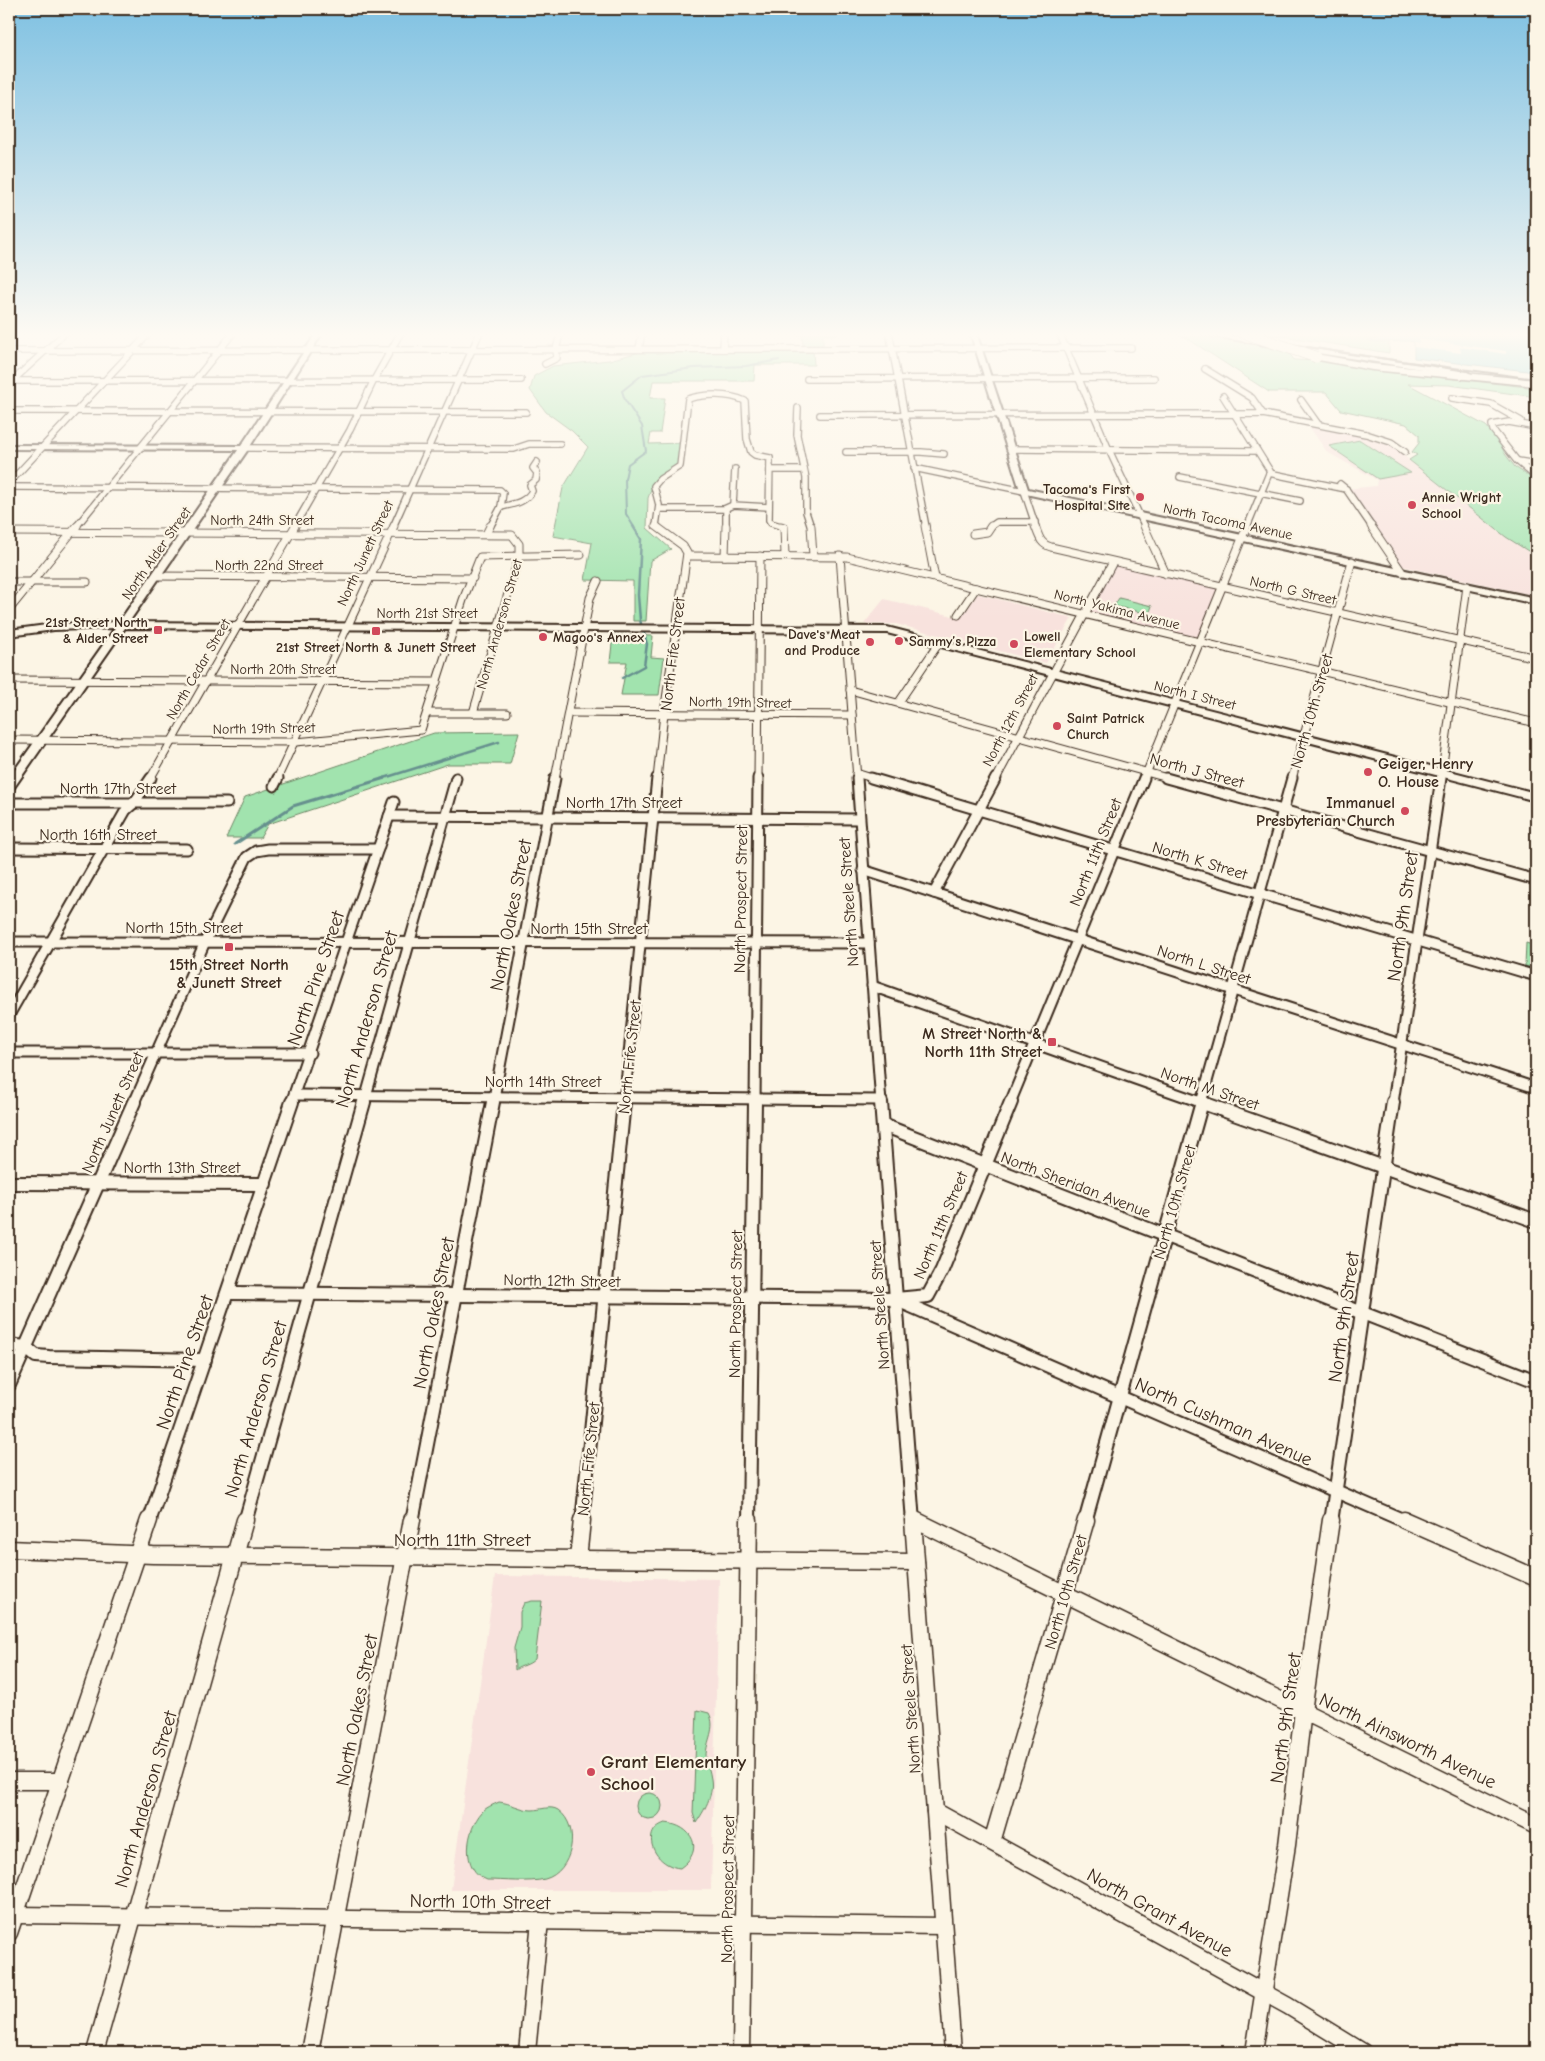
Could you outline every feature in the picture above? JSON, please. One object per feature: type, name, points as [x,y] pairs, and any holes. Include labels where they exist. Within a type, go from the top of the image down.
[{"type":"main road","name":"North Alder Street","points":[[122,625],[258,428]]},
{"type":"main road","points":[[1003,428],[1024,491]]},
{"type":"main road","points":[[9,447],[245,448]]},
{"type":"main road","name":"North Tacoma Avenue","points":[[1024,491],[1536,601]]},
{"type":"main road","name":"North 21st Street","points":[[9,633],[72,625],[845,629]]},
{"type":"main road","name":"North I Street","points":[[845,629],[887,630],[1536,797]]},
{"type":"street","points":[[9,483],[60,428]]},
{"type":"street","points":[[9,610],[157,428]]},
{"type":"street","name":"North Cedar Street","points":[[9,1015],[126,810],[134,803],[154,772],[351,428]]},
{"type":"street","name":"North Junett Street","points":[[274,786],[296,742],[347,626],[439,428]]},
{"type":"street","points":[[685,428],[680,466],[675,472],[657,482],[654,486],[659,509],[656,527],[683,546],[687,556]]},
{"type":"street","points":[[746,428],[751,452],[757,456],[769,457],[770,522],[784,528],[785,556]]},
{"type":"street","points":[[797,428],[803,470],[806,478],[806,512],[812,529],[813,556]]},
{"type":"street","points":[[907,428],[935,578]]},
{"type":"street","points":[[1101,428],[1166,574]]},
{"type":"street","points":[[1243,428],[1270,471],[1269,473],[1346,490]]},
{"type":"street","points":[[1338,428],[1371,435],[1391,442],[1405,452]]},
{"type":"street","points":[[1493,428],[1517,461],[1536,477]]},
{"type":"street","points":[[245,448],[511,449],[529,444],[560,444]]},
{"type":"street","points":[[1010,450],[1257,451]]},
{"type":"street","points":[[846,452],[944,454]]},
{"type":"street","points":[[1517,461],[1536,464]]},
{"type":"street","points":[[501,507],[524,501],[530,496],[532,491],[530,485],[536,480],[537,473],[533,468],[537,462]]},
{"type":"street","name":"North Tacoma Avenue","points":[[914,468],[1024,491]]},
{"type":"street","points":[[733,505],[735,469]]},
{"type":"street","points":[[770,470],[803,470]]},
{"type":"street","name":"North 11th Street","points":[[896,1299],[928,1296],[942,1270],[1269,473]]},
{"type":"street","points":[[1180,477],[1300,501]]},
{"type":"street","points":[[1340,484],[1402,572]]},
{"type":"street","points":[[9,487],[500,490],[503,495],[501,507],[486,534]]},
{"type":"street","points":[[973,534],[987,532],[992,524],[997,522],[1035,522],[1024,491]]},
{"type":"street","points":[[659,509],[726,509],[733,505],[769,507]]},
{"type":"street","points":[[725,556],[726,509]]},
{"type":"street","name":"North G Street","points":[[1035,522],[1040,540],[1044,545],[1536,658]]},
{"type":"street","name":"North 24th Street","points":[[9,532],[486,534],[514,537]]},
{"type":"street","name":"North Anderson Street","points":[[473,713],[519,556],[521,546],[514,537]]},
{"type":"street","points":[[507,713],[427,713],[463,600],[480,557],[510,558],[519,556],[581,555]]},
{"type":"street","name":"North Yakima Avenue","points":[[687,556],[840,556],[1536,723]]},
{"type":"street","name":"North Fife Street","points":[[578,1558],[664,714],[674,628],[687,556]]},
{"type":"street","name":"North Prospect Street","points":[[741,2052],[755,1099],[760,556]]},
{"type":"street","name":"North Steele Street","points":[[840,556],[953,2052]]},
{"type":"street","name":"North 12th Street","points":[[934,893],[1113,562]]},
{"type":"street","name":"North 10th Street","points":[[992,1842],[1065,1594],[1352,562]]},
{"type":"street","name":"North 22nd Street","points":[[156,576],[473,578]]},
{"type":"street","points":[[9,582],[87,582]]},
{"type":"street","name":"North Oakes Street","points":[[310,2052],[590,598],[598,582]]},
{"type":"street","name":"North 9th Street","points":[[1254,2052],[1287,1845],[1303,1711],[1442,773],[1467,586]]},
{"type":"street","points":[[958,615],[976,588]]},
{"type":"street","name":"North Alder Street","points":[[9,786],[122,625]]},
{"type":"street","points":[[899,702],[939,643]]},
{"type":"street","name":"North 20th Street","points":[[9,680],[437,682]]},
{"type":"street","name":"North J Street","points":[[850,690],[899,702],[1536,880]]},
{"type":"street","name":"North 19th Street","points":[[9,740],[296,742],[421,730],[427,713]]},
{"type":"street","name":"North 19th Street","points":[[568,713],[852,715]]},
{"type":"street","name":"North K Street","points":[[856,773],[1536,976]]},
{"type":"street","name":"North Anderson Street","points":[[95,2052],[456,777]]},
{"type":"street","name":"North Pine Street","points":[[9,1933],[348,942],[394,802]]},
{"type":"street","name":"North 17th Street","points":[[9,803],[227,803]]},
{"type":"street","name":"North 17th Street","points":[[389,816],[859,819]]},
{"type":"street","name":"North 16th Street","points":[[9,848],[187,849]]},
{"type":"street","name":"North Junett Street","points":[[9,1386],[205,942],[244,862],[251,854],[268,849],[378,849]]},
{"type":"street","name":"North L Street","points":[[863,870],[1536,1088]]},
{"type":"street","name":"North 15th Street","points":[[9,942],[869,943]]},
{"type":"street","name":"North M Street","points":[[872,986],[1536,1221]]},
{"type":"street","points":[[9,1053],[310,1053]]},
{"type":"street","name":"North 14th Street","points":[[295,1095],[881,1100]]},
{"type":"street","name":"North Sheridan Avenue","points":[[883,1125],[1536,1381]]},
{"type":"street","name":"North 13th Street","points":[[9,1183],[265,1184]]},
{"type":"street","name":"North 12th Street","points":[[228,1293],[896,1299]]},
{"type":"street","name":"North Cushman Avenue","points":[[896,1299],[1536,1578]]},
{"type":"street","points":[[9,1345],[26,1348],[36,1356],[49,1357],[205,1360]]},
{"type":"street","name":"North Ainsworth Avenue","points":[[912,1519],[1536,1826]]},
{"type":"street","name":"North 11th Street","points":[[9,1550],[235,1556],[916,1562]]},
{"type":"street","points":[[9,1781],[61,1781]]},
{"type":"street","name":"North Grant Avenue","points":[[935,1811],[1264,1993],[1355,2050]]},
{"type":"street","name":"North 10th Street","points":[[15,1915],[944,1926]]},
{"type":"street","points":[[527,2052],[540,1921]]},
{"type":"shaded area","name":"Annie Wright School","points":[[1310,428],[1327,428],[1361,434],[1393,447],[1506,537],[1536,556],[1536,596],[1397,565],[1346,489],[1376,486],[1377,480],[1327,452]]},
{"type":"shaded area","points":[[1113,562],[1223,587],[1200,642],[1085,614]]},
{"type":"shaded area","name":"Lowell Elementary School","points":[[978,594],[1072,618],[1046,663],[896,624],[864,624],[884,599],[961,618]]},
{"type":"shaded area","name":"Grant Elementary School","points":[[495,1576],[719,1579],[711,1890],[451,1890]]},
{"type":"green space","points":[[568,428],[661,428],[660,433],[651,433],[649,444],[683,443],[681,464],[655,479],[648,498],[647,528],[671,549],[650,561],[646,621],[633,621],[633,581],[585,580],[592,543],[553,536],[563,488],[588,447]]},
{"type":"green space","points":[[1411,428],[1488,428],[1499,441],[1505,454],[1515,467],[1536,481],[1536,556],[1506,537],[1409,460],[1417,455],[1412,452],[1419,443],[1419,435]]},
{"type":"green space","points":[[1360,440],[1411,473],[1378,479],[1329,446]]},
{"type":"green space","points":[[1119,598],[1152,606],[1149,614],[1114,606]]},
{"type":"green space","points":[[613,635],[653,636],[651,657],[664,658],[659,695],[621,695],[627,662],[610,662]]},
{"type":"green space","points":[[519,732],[510,764],[448,764],[268,824],[260,838],[226,838],[245,797],[434,733]]},
{"type":"green space","points":[[1526,943],[1536,946],[1536,969],[1525,966]]},
{"type":"green space","points":[[542,1601],[535,1659],[515,1670],[514,1648],[520,1627],[520,1612],[524,1603]]},
{"type":"green space","points":[[697,1710],[709,1713],[712,1724],[706,1756],[712,1785],[708,1802],[696,1823],[693,1813]]},
{"type":"green space","points":[[649,1793],[658,1797],[662,1806],[658,1815],[649,1819],[640,1815],[636,1806],[640,1797]]},
{"type":"green space","points":[[499,1802],[528,1810],[555,1809],[565,1818],[570,1827],[572,1837],[571,1848],[562,1868],[554,1875],[545,1879],[516,1881],[487,1880],[478,1875],[469,1859],[469,1839],[472,1829],[484,1810]]},
{"type":"green space","points":[[665,1823],[682,1828],[688,1833],[694,1846],[688,1861],[680,1868],[671,1866],[663,1861],[653,1848],[651,1840],[653,1833],[657,1827]]},
{"type":"waterway","points":[[634,527],[626,514],[625,479],[628,464],[646,451],[642,428]]},
{"type":"waterway","points":[[622,678],[644,666],[647,644],[640,620],[638,595],[641,539],[633,526]]},
{"type":"waterway","points":[[381,779],[499,742]]},
{"type":"waterway","points":[[235,844],[293,806],[385,778]]},
{"type":"place","name":"Tacoma's First Hospital Site","points":[[1140,497]]},
{"type":"place","name":"Annie Wright School","points":[[1412,505]]},
{"type":"place","name":"21st Street North & Alder Street","points":[[158,630]]},
{"type":"place","name":"21st Street North & Junett Street","points":[[376,631]]},
{"type":"place","name":"Magoo's Annex","points":[[543,637]]},
{"type":"place","name":"Sammy’s Pizza","points":[[899,641]]},
{"type":"place","name":"Dave's Meat and Produce","points":[[870,642]]},
{"type":"place","name":"Lowell Elementary School","points":[[1014,644]]},
{"type":"place","name":"Saint Patrick Church","points":[[1057,726]]},
{"type":"place","name":"Geiger, Henry O. House","points":[[1368,772]]},
{"type":"place","name":"Immanuel Presbyterian Church","points":[[1405,811]]},
{"type":"place","name":"15th Street North & Junett Street","points":[[229,947]]},
{"type":"place","name":"M Street North & North 11th Street","points":[[1052,1042]]},
{"type":"place","name":"Grant Elementary School","points":[[591,1772]]}]
